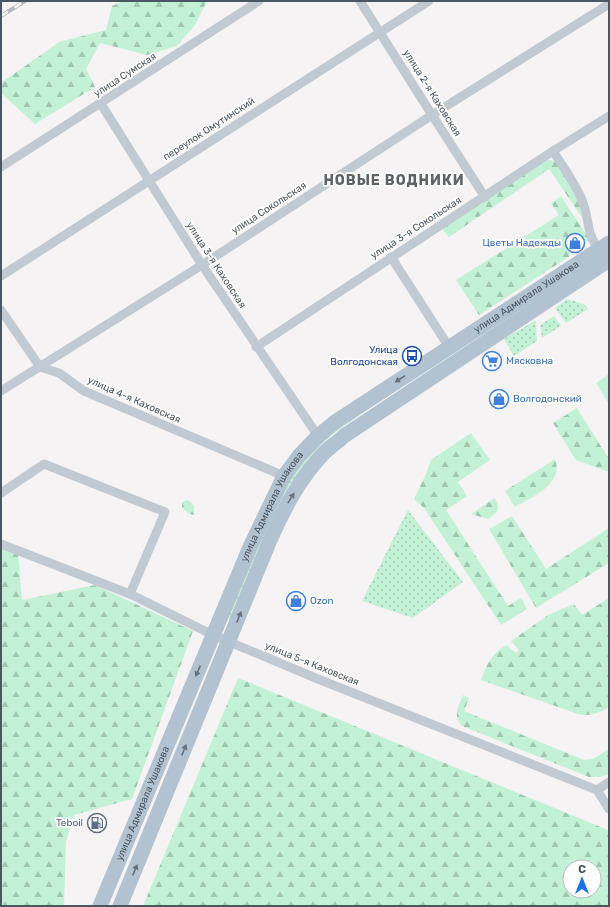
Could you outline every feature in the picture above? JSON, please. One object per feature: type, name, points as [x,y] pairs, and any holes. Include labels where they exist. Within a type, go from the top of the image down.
[{"type":"main road","name":"улица Адмирала Ушакова","points":[[100,906],[250,547],[284,476],[299,456],[318,436],[335,422],[449,347],[606,251]]},
{"type":"main road","name":"улица Адмирала Ушакова","points":[[120,906],[270,540],[286,505],[301,482],[325,452],[344,436],[478,348],[606,251]]},
{"type":"main road","points":[[470,334],[478,348]]},
{"type":"street","name":"улица Сумская","points":[[1,167],[260,1]]},
{"type":"street","name":"улица 2-я Каховская","points":[[360,1],[485,197]]},
{"type":"street","name":"переулок Омутинский","points":[[1,276],[429,1]]},
{"type":"street","name":"улица Сокольская","points":[[1,391],[202,265],[432,115],[609,4]]},
{"type":"street","name":"улица 3-я Каховская","points":[[101,104],[202,265],[256,347],[318,436]]},
{"type":"street","name":"улица 3-я Сокольская","points":[[256,347],[391,257],[609,116]]},
{"type":"street","points":[[553,151],[582,199],[590,236],[606,251]]},
{"type":"street","points":[[391,257],[449,347]]},
{"type":"street","points":[[1,310],[40,367]]},
{"type":"street","name":"улица 4-я Каховская","points":[[40,367],[59,373],[84,391],[284,476]]},
{"type":"street","points":[[1,493],[44,464],[165,512],[130,594]]},
{"type":"street","name":"улица 5-я Каховская","points":[[1,544],[130,594],[213,635],[318,679],[597,790]]},
{"type":"street","points":[[609,782],[597,790],[609,809]]},
{"type":"green space","points":[[123,1],[207,1],[195,25],[177,46],[147,55],[100,43],[86,69],[95,87],[35,124],[1,93],[1,83],[59,42],[106,30],[112,6]]},
{"type":"green space","points":[[546,160],[557,163],[577,195],[583,219],[549,169],[449,237],[442,229]]},
{"type":"green space","points":[[561,196],[591,242],[586,241],[581,236],[567,244],[570,256],[479,315],[456,280],[559,215],[551,203]]},
{"type":"green space","points":[[567,299],[584,304],[588,309],[566,323],[555,308]]},
{"type":"green space","points":[[554,316],[561,326],[542,338],[540,325]]},
{"type":"green space","points":[[536,320],[537,341],[514,356],[504,339]]},
{"type":"green space","points":[[440,360],[441,362],[375,404],[337,431],[296,475],[260,545],[231,620],[226,617],[267,517],[299,465],[330,433]]},
{"type":"green space","points":[[609,374],[609,404],[596,383]]},
{"type":"green space","points":[[577,408],[609,459],[609,472],[576,460],[553,423]]},
{"type":"green space","points":[[471,433],[490,460],[458,482],[467,496],[446,510],[508,606],[521,598],[527,609],[501,625],[424,508],[414,499],[431,460]]},
{"type":"green space","points":[[555,459],[557,468],[551,483],[538,494],[515,507],[505,491]]},
{"type":"green space","points":[[495,498],[498,506],[497,512],[488,519],[471,514]]},
{"type":"green space","points":[[187,500],[194,506],[194,515],[182,508],[182,502]]},
{"type":"green space","points":[[408,510],[463,582],[413,618],[362,601]]},
{"type":"green space","points":[[512,516],[546,569],[609,528],[609,563],[536,608],[489,529]]},
{"type":"green space","points":[[1,546],[18,553],[22,600],[95,585],[193,631],[132,799],[74,815],[66,842],[64,906],[1,906]]},
{"type":"green space","points":[[609,598],[609,707],[594,714],[578,714],[481,680],[488,664],[496,653],[506,645],[516,653],[519,650],[511,641],[548,615],[574,604],[582,615]]},
{"type":"green space","points":[[238,678],[608,830],[609,906],[143,906]]},
{"type":"green space","points":[[463,695],[469,698],[464,711],[584,760],[593,759],[609,749],[609,774],[600,777],[589,777],[462,726],[457,718],[457,711]]},
{"type":"railway","points":[[1,16],[25,1]]},
{"type":"place","name":"Цветы Надежды","points":[[575,243]]},
{"type":"place","name":"Улица Волгодонская","points":[[412,356]]},
{"type":"place","name":"Мясковна","points":[[492,361]]},
{"type":"place","name":"Волгодонский","points":[[499,399]]},
{"type":"place","name":"Ozon","points":[[296,601]]},
{"type":"place","name":"Teboil","points":[[97,823]]},
{"type":"district","name":"НОВЫЕ ВОДНИКИ","points":[[394,180]]}]
